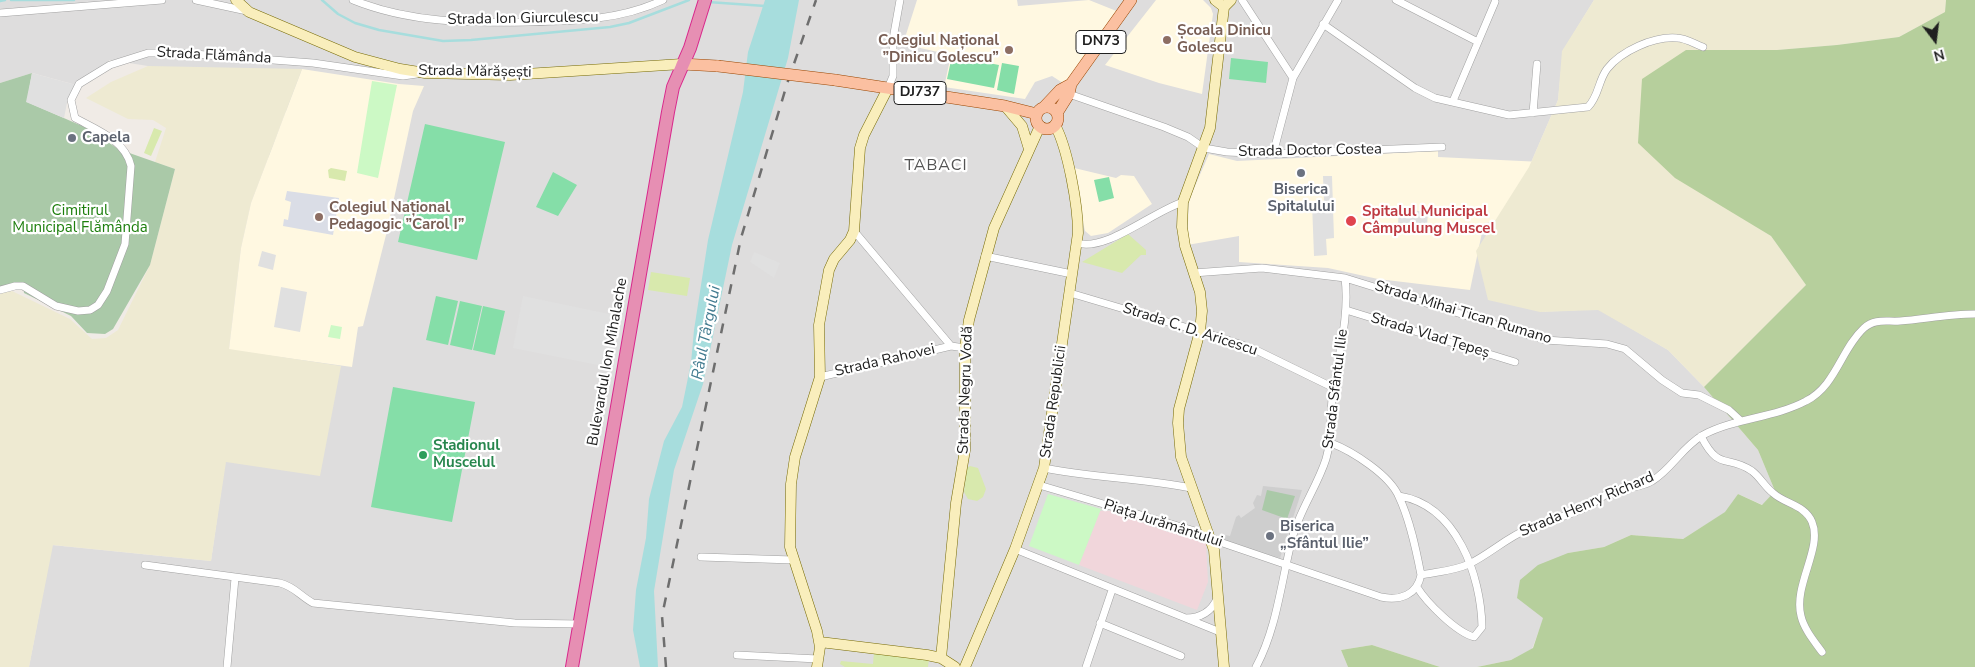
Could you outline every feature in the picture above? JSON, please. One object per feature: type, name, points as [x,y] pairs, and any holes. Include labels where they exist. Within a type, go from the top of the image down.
[{"type":"highway","name":"Bulevardul Ion Mihalache","points":[[572,667],[673,86],[704,4]]},
{"type":"main road","name":"DJ737","points":[[236,0],[249,12]]},
{"type":"main road","name":"DN73","points":[[1055,125],[1058,120],[1057,113],[1070,89],[1131,0]]},
{"type":"main road","points":[[1215,0],[1227,4],[1213,112],[1204,148],[1183,202],[1184,239],[1202,302],[1200,330],[1178,416],[1181,457],[1214,550],[1224,667]]},
{"type":"main road","name":"Strada Mărășești","points":[[249,12],[355,57],[393,68],[425,73],[510,75],[682,64]]},
{"type":"main road","name":"DJ737","points":[[682,64],[718,66],[835,80],[1005,106]]},
{"type":"main road","points":[[818,663],[820,642],[793,560],[789,534],[792,467],[820,377],[818,325],[829,270],[834,259],[850,240],[854,231],[860,148],[864,135],[888,88]]},
{"type":"main road","name":"DN73","points":[[1040,110],[1060,90],[1070,89]]},
{"type":"main road","points":[[1005,106],[1040,110],[1050,107],[1057,113]]},
{"type":"main road","points":[[1005,106],[1022,126],[1029,149]]},
{"type":"main road","points":[[1040,110],[1037,122],[1040,126],[1049,128],[1055,125]]},
{"type":"main road","name":"Strada Republicii","points":[[965,667],[1015,549],[1044,468],[1077,243],[1076,208],[1063,144],[1055,125]]},
{"type":"main road","name":"Strada Negru Vodă","points":[[941,662],[956,503],[965,450],[966,348],[971,307],[985,256],[1002,207],[1040,126]]},
{"type":"main road","points":[[820,642],[941,662],[953,666]]},
{"type":"street","points":[[0,13],[162,0]]},
{"type":"street","points":[[196,0],[249,12]]},
{"type":"street","name":"Strada Ion Giurculescu","points":[[353,0],[419,18],[442,22],[480,23],[602,18],[638,11],[663,0]]},
{"type":"street","points":[[888,88],[893,76],[893,39],[900,0]]},
{"type":"street","points":[[1242,0],[1293,78]]},
{"type":"street","points":[[1273,154],[1293,78],[1338,0]]},
{"type":"street","points":[[1396,0],[1478,42]]},
{"type":"street","points":[[1453,101],[1495,2]]},
{"type":"street","points":[[1323,24],[1415,88],[1435,98],[1509,115],[1588,107],[1594,102],[1606,70],[1619,58],[1637,47],[1678,38],[1703,47]]},
{"type":"street","name":"Strada Flămânda","points":[[0,290],[23,286],[56,306],[78,311],[90,310],[98,305],[110,284],[125,244],[131,177],[129,157],[119,143],[75,118],[72,112],[72,94],[79,84],[88,77],[110,65],[148,53],[180,53],[313,63],[403,76],[425,73]]},
{"type":"street","points":[[1533,113],[1537,64]]},
{"type":"street","name":"Strada Doctor Costea","points":[[1070,89],[1188,137],[1204,148],[1227,152],[1273,154],[1442,147]]},
{"type":"street","points":[[1077,243],[1089,246],[1102,243],[1144,220],[1183,202]]},
{"type":"street","points":[[854,231],[951,346],[966,348]]},
{"type":"street","points":[[985,256],[1072,274]]},
{"type":"street","name":"Strada Mihai Tican Rumano","points":[[1193,273],[1262,268],[1345,278],[1545,340],[1607,344],[1625,349],[1662,380],[1682,393],[1699,395],[1729,410],[1741,421]]},
{"type":"street","name":"Strada Sfântul Ilie","points":[[1256,667],[1269,636],[1294,531],[1321,474],[1330,443],[1334,388],[1346,310],[1345,278]]},
{"type":"street","name":"Strada C. D. Aricescu","points":[[1070,293],[1200,330],[1254,350],[1334,388]]},
{"type":"street","name":"Strada Vlad Țepeș","points":[[1346,310],[1514,362]]},
{"type":"street","name":"Strada Henry Richard","points":[[1421,575],[1469,564],[1504,540],[1531,527],[1565,517],[1614,490],[1632,489],[1652,481],[1701,436],[1722,426],[1788,409],[1808,400],[1823,389],[1854,340],[1864,327],[1873,322],[1938,315],[1975,314]]},
{"type":"street","name":"Strada Rahovei","points":[[820,377],[951,346]]},
{"type":"street","points":[[1701,436],[1708,449],[1717,459],[1742,466],[1753,472],[1773,494],[1805,512],[1812,522],[1814,545],[1805,568],[1800,614],[1804,624],[1822,652]]},
{"type":"street","points":[[1287,565],[1391,599],[1406,596],[1417,587],[1421,575],[1399,496],[1389,483],[1354,454],[1330,443]]},
{"type":"street","points":[[1044,468],[1072,474],[1138,478],[1192,488]]},
{"type":"street","name":"Piața Jurământului","points":[[1039,485],[1195,531],[1210,539],[1287,565]]},
{"type":"street","points":[[1399,496],[1419,500],[1439,514],[1456,537],[1469,564],[1479,594],[1482,627],[1474,636],[1431,606],[1417,587]]},
{"type":"street","points":[[1015,549],[1112,590],[1220,632]]},
{"type":"street","points":[[700,557],[793,560]]},
{"type":"street","points":[[145,565],[280,583],[294,587],[301,596],[313,602],[515,623],[579,624]]},
{"type":"street","points":[[226,667],[235,578]]},
{"type":"street","points":[[1086,667],[1112,590]]},
{"type":"street","points":[[1184,618],[1195,618],[1205,614],[1215,604],[1218,597]]},
{"type":"street","points":[[1100,623],[1181,656]]},
{"type":"street","points":[[737,655],[818,663]]},
{"type":"shaded area","points":[[0,0],[1594,0],[1563,51],[1558,100],[1529,167],[1540,312],[1598,309],[1668,350],[1704,387],[1758,450],[1775,491],[1763,505],[1738,494],[1726,512],[1683,539],[1631,535],[1604,547],[1568,553],[1532,649],[1511,660],[1477,667],[1440,667],[1372,645],[1341,650],[1348,667],[29,667],[52,545],[211,561],[269,153],[287,112],[148,66],[110,60],[76,85],[32,73],[0,83]]},
{"type":"shaded area","name":"Colegiul Național ”Dinicu Golescu”","points":[[917,0],[1017,0],[1018,6],[1089,0],[1119,12],[1066,85],[1052,76],[1035,82],[1025,99],[944,87],[951,55],[903,44]]},
{"type":"shaded area","name":"Școala Dinicu Golescu","points":[[1156,0],[1203,0],[1211,8],[1213,14],[1202,94],[1159,83],[1105,65]]},
{"type":"shaded area","points":[[1594,0],[1946,0],[1945,12],[1899,37],[1777,50],[1686,50],[1725,207],[1771,236],[1806,285],[1704,387],[1668,350],[1598,310],[1540,312],[1488,300],[1476,251],[1529,167],[1558,100],[1562,51]]},
{"type":"shaded area","points":[[148,66],[302,69],[251,203],[241,248],[229,349],[341,366],[320,476],[226,462],[211,561],[53,545],[29,667],[0,667],[0,293],[12,291],[70,319],[92,339],[106,338],[118,330],[150,265],[175,169],[155,162],[166,128],[153,120],[128,119],[86,98],[111,82]]},
{"type":"shaded area","name":"Colegiul Național Pedagogic ”Carol I”","points":[[302,69],[424,86],[413,111],[387,231],[363,326],[358,327],[352,367],[229,350],[241,248],[251,203]]},
{"type":"shaded area","points":[[32,73],[76,85],[68,98],[64,118],[26,102]]},
{"type":"shaded area","name":"Spitalul Municipal Câmpulung Muscel","points":[[1438,151],[1438,157],[1563,163],[1543,219],[1484,223],[1470,290],[1378,279],[1328,268],[1239,262],[1239,236],[1187,245],[1189,200],[1209,154],[1237,161]]},
{"type":"shaded area","points":[[1070,167],[1116,178],[1121,175],[1134,176],[1152,204],[1108,233],[1091,236],[1085,231]]},
{"type":"shaded area","points":[[1323,176],[1332,176],[1334,238],[1326,239],[1327,255],[1314,256],[1312,203],[1324,202]]},
{"type":"shaded area","points":[[287,191],[339,198],[333,235],[283,226],[284,219],[288,220],[291,202],[285,200]]},
{"type":"shaded area","points":[[1399,209],[1428,212],[1427,226],[1398,224]]},
{"type":"shaded area","points":[[262,251],[276,255],[273,270],[258,266]]},
{"type":"shaded area","points":[[754,252],[780,263],[774,278],[750,262]]},
{"type":"shaded area","points":[[281,287],[307,292],[300,332],[274,327]]},
{"type":"shaded area","points":[[523,296],[628,318],[618,369],[513,348]]},
{"type":"shaded area","points":[[1263,486],[1302,490],[1280,558],[1224,542],[1220,534],[1230,536],[1236,517],[1239,515],[1241,518],[1255,508],[1253,503],[1257,495],[1261,496]]},
{"type":"shaded area","points":[[1100,511],[1112,511],[1168,532],[1177,529],[1203,539],[1206,543],[1208,582],[1197,610],[1079,565]]},
{"type":"green space","points":[[1946,0],[1975,0],[1975,667],[1477,667],[1511,660],[1533,648],[1543,618],[1517,598],[1520,580],[1538,565],[1568,553],[1604,547],[1631,535],[1683,539],[1725,512],[1738,494],[1762,505],[1775,491],[1758,450],[1704,387],[1806,285],[1771,236],[1675,178],[1638,143],[1642,79],[1686,50],[1777,50],[1899,37],[1945,12]]},
{"type":"green space","points":[[952,56],[999,65],[994,88],[947,79]]},
{"type":"green space","points":[[1231,58],[1268,62],[1266,83],[1229,79]]},
{"type":"green space","points":[[1002,63],[1019,66],[1014,94],[997,90]]},
{"type":"green space","name":"Cimitirul Municipal Flămânda","points":[[32,73],[27,102],[89,129],[118,149],[175,169],[150,265],[113,329],[105,334],[87,333],[71,316],[24,293],[23,284],[0,288],[0,83]]},
{"type":"green space","points":[[372,81],[397,85],[378,178],[357,173]]},
{"type":"green space","points":[[425,124],[505,142],[477,260],[398,242]]},
{"type":"green space","points":[[154,128],[162,131],[151,156],[144,153]]},
{"type":"green space","points":[[331,168],[347,171],[345,181],[329,178],[328,170]]},
{"type":"green space","points":[[553,172],[577,185],[558,216],[536,207]]},
{"type":"green space","points":[[1109,177],[1114,198],[1099,202],[1094,180]]},
{"type":"green space","points":[[1128,234],[1146,250],[1146,255],[1141,255],[1122,273],[1082,262]]},
{"type":"green space","points":[[651,272],[690,278],[687,296],[648,290]]},
{"type":"green space","points":[[436,296],[458,301],[448,345],[426,340]]},
{"type":"green space","points":[[460,301],[482,306],[472,350],[450,345]]},
{"type":"green space","points":[[483,306],[505,311],[495,355],[473,350]]},
{"type":"green space","points":[[331,325],[342,327],[340,339],[328,337]]},
{"type":"green space","name":"Stadionul Muscelul","points":[[393,387],[475,402],[452,522],[371,507]]},
{"type":"green space","points":[[970,466],[978,468],[986,489],[983,497],[977,501],[968,499],[964,492],[967,468]]},
{"type":"green space","points":[[1267,490],[1295,496],[1287,519],[1262,510]]},
{"type":"green space","points":[[1048,494],[1101,509],[1079,565],[1029,546]]},
{"type":"green space","points":[[1372,645],[1440,667],[1348,667],[1341,650]]},
{"type":"green space","points":[[874,652],[929,659],[928,667],[845,667],[840,664],[841,661],[873,664]]},
{"type":"water","name":"Râul Târgului","points":[[765,0],[799,0],[788,58],[732,245],[703,384],[674,470],[654,591],[658,667],[640,667],[633,630],[636,590],[646,538],[649,499],[664,441],[682,407],[691,363],[694,330],[708,240],[743,92],[748,52]]},
{"type":"waterway","points":[[0,1],[5,0]]},
{"type":"waterway","points":[[11,0],[74,0]]},
{"type":"waterway","points":[[322,0],[338,14],[355,23],[379,30],[443,41],[610,27],[629,23],[689,0]]},
{"type":"waterway","points":[[708,2],[765,6]]},
{"type":"railway","points":[[666,667],[662,616],[741,238],[787,84],[816,0]]},
{"type":"place","name":"Școala Dinicu Golescu","points":[[1167,40]]},
{"type":"place","name":"Colegiul Național ”Dinicu Golescu”","points":[[1009,50]]},
{"type":"place","name":"Capela","points":[[72,138]]},
{"type":"place","name":"Biserica Spitalului","points":[[1301,173]]},
{"type":"place","name":"Colegiul Național Pedagogic ”Carol I”","points":[[319,217]]},
{"type":"place","name":"Spitalul Municipal Câmpulung Muscel","points":[[1351,221]]},
{"type":"place","name":"Stadionul Muscelul","points":[[423,455]]},
{"type":"place","name":"Biserica „Sfântul Ilie”","points":[[1270,536]]},
{"type":"district","name":"TABACI","points":[[936,166]]}]
